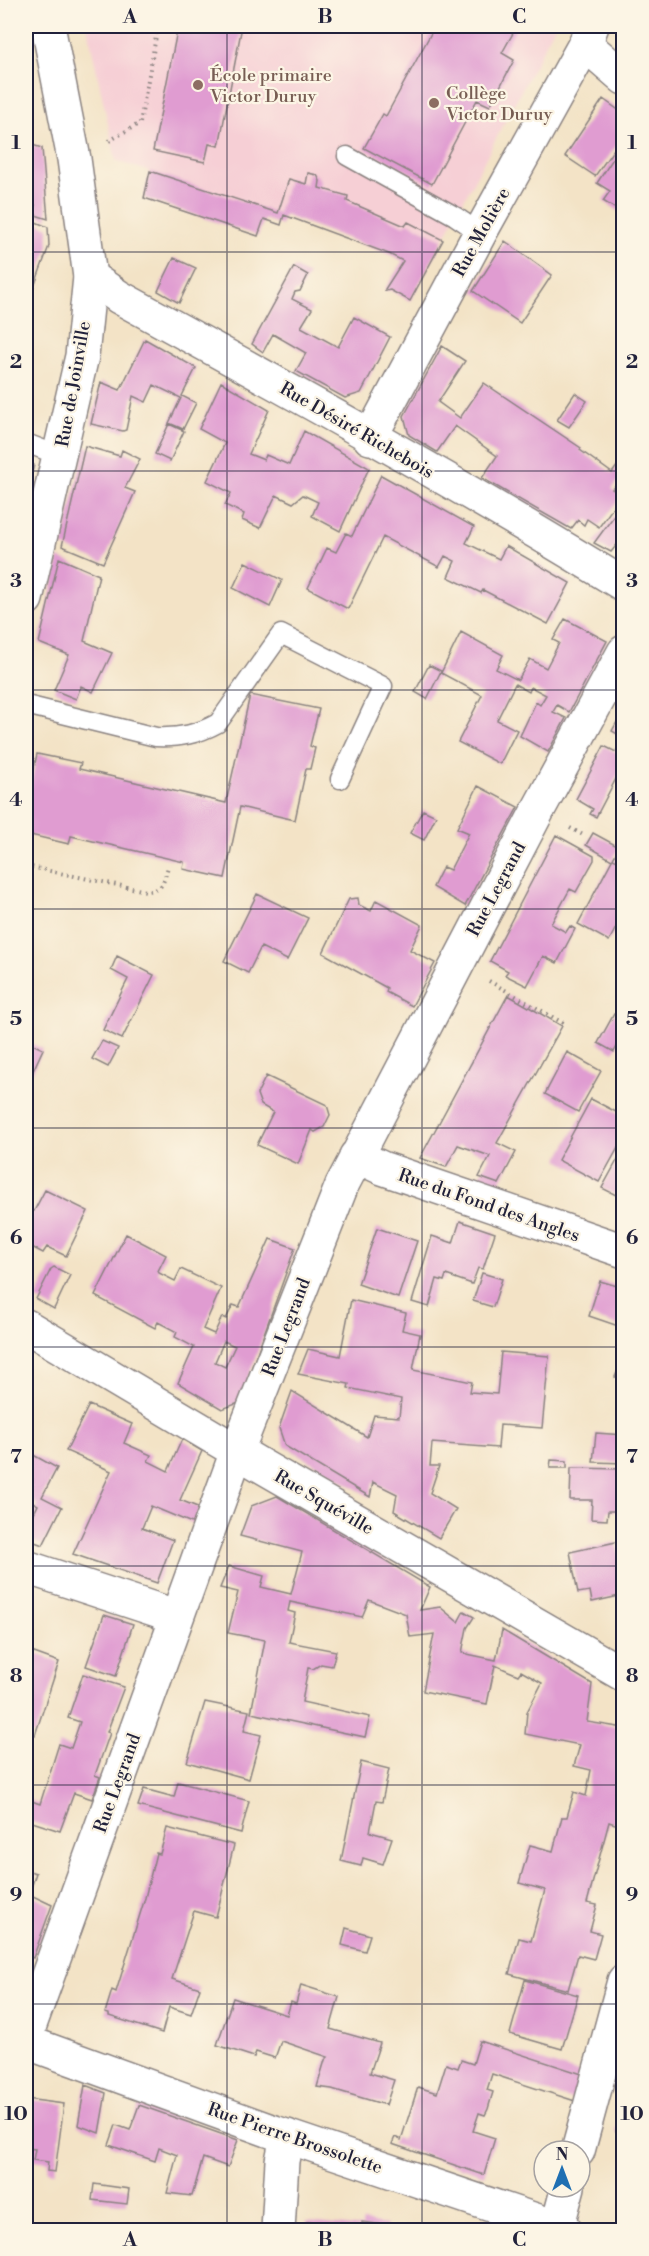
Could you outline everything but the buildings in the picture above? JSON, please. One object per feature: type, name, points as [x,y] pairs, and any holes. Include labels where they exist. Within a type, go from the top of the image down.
[{"type":"street","name":"Rue de Joinville","points":[[26,599],[82,356],[90,277],[74,159],[48,26]]},
{"type":"street","points":[[588,35],[624,78]]},
{"type":"street","name":"Rue Molière","points":[[370,438],[588,35]]},
{"type":"street","name":"Rue Désiré Richebois","points":[[90,277],[119,297],[342,420],[541,534],[624,585]]},
{"type":"street","name":"Rue Legrand","points":[[26,2036],[237,1451],[342,1185],[457,963],[624,652]]},
{"type":"street","name":"Rue du Fond des Angles","points":[[356,1156],[393,1172],[624,1251]]},
{"type":"street","name":"Rue Squéville","points":[[26,1326],[624,1675]]},
{"type":"street","points":[[26,1568],[160,1611],[176,1622]]},
{"type":"street","points":[[581,2139],[624,1981]]},
{"type":"street","name":"Rue Pierre Brossolette","points":[[26,2042],[287,2136],[561,2229]]},
{"type":"street","points":[[278,2230],[282,2161],[287,2136]]},
{"type":"street","points":[[561,2229],[566,2199]]},
{"type":"lane","points":[[347,156],[455,216],[480,233]]},
{"type":"lane","points":[[26,443],[60,456]]},
{"type":"lane","points":[[26,705],[156,737],[178,738],[203,731],[218,723],[281,634],[383,686],[340,779]]},
{"type":"path","points":[[74,159],[141,123],[158,26]]},
{"type":"path","points":[[26,866],[146,891],[156,891],[160,887],[168,867]]},
{"type":"path","points":[[457,963],[565,1024]]},
{"type":"shaded area","points":[[87,26],[555,26],[443,240],[408,222],[389,254],[268,209],[116,161]]},
{"type":"place","name":"École primaire Victor Duruy","points":[[198,85]]},
{"type":"place","name":"Collège Victor Duruy","points":[[434,103]]}]
